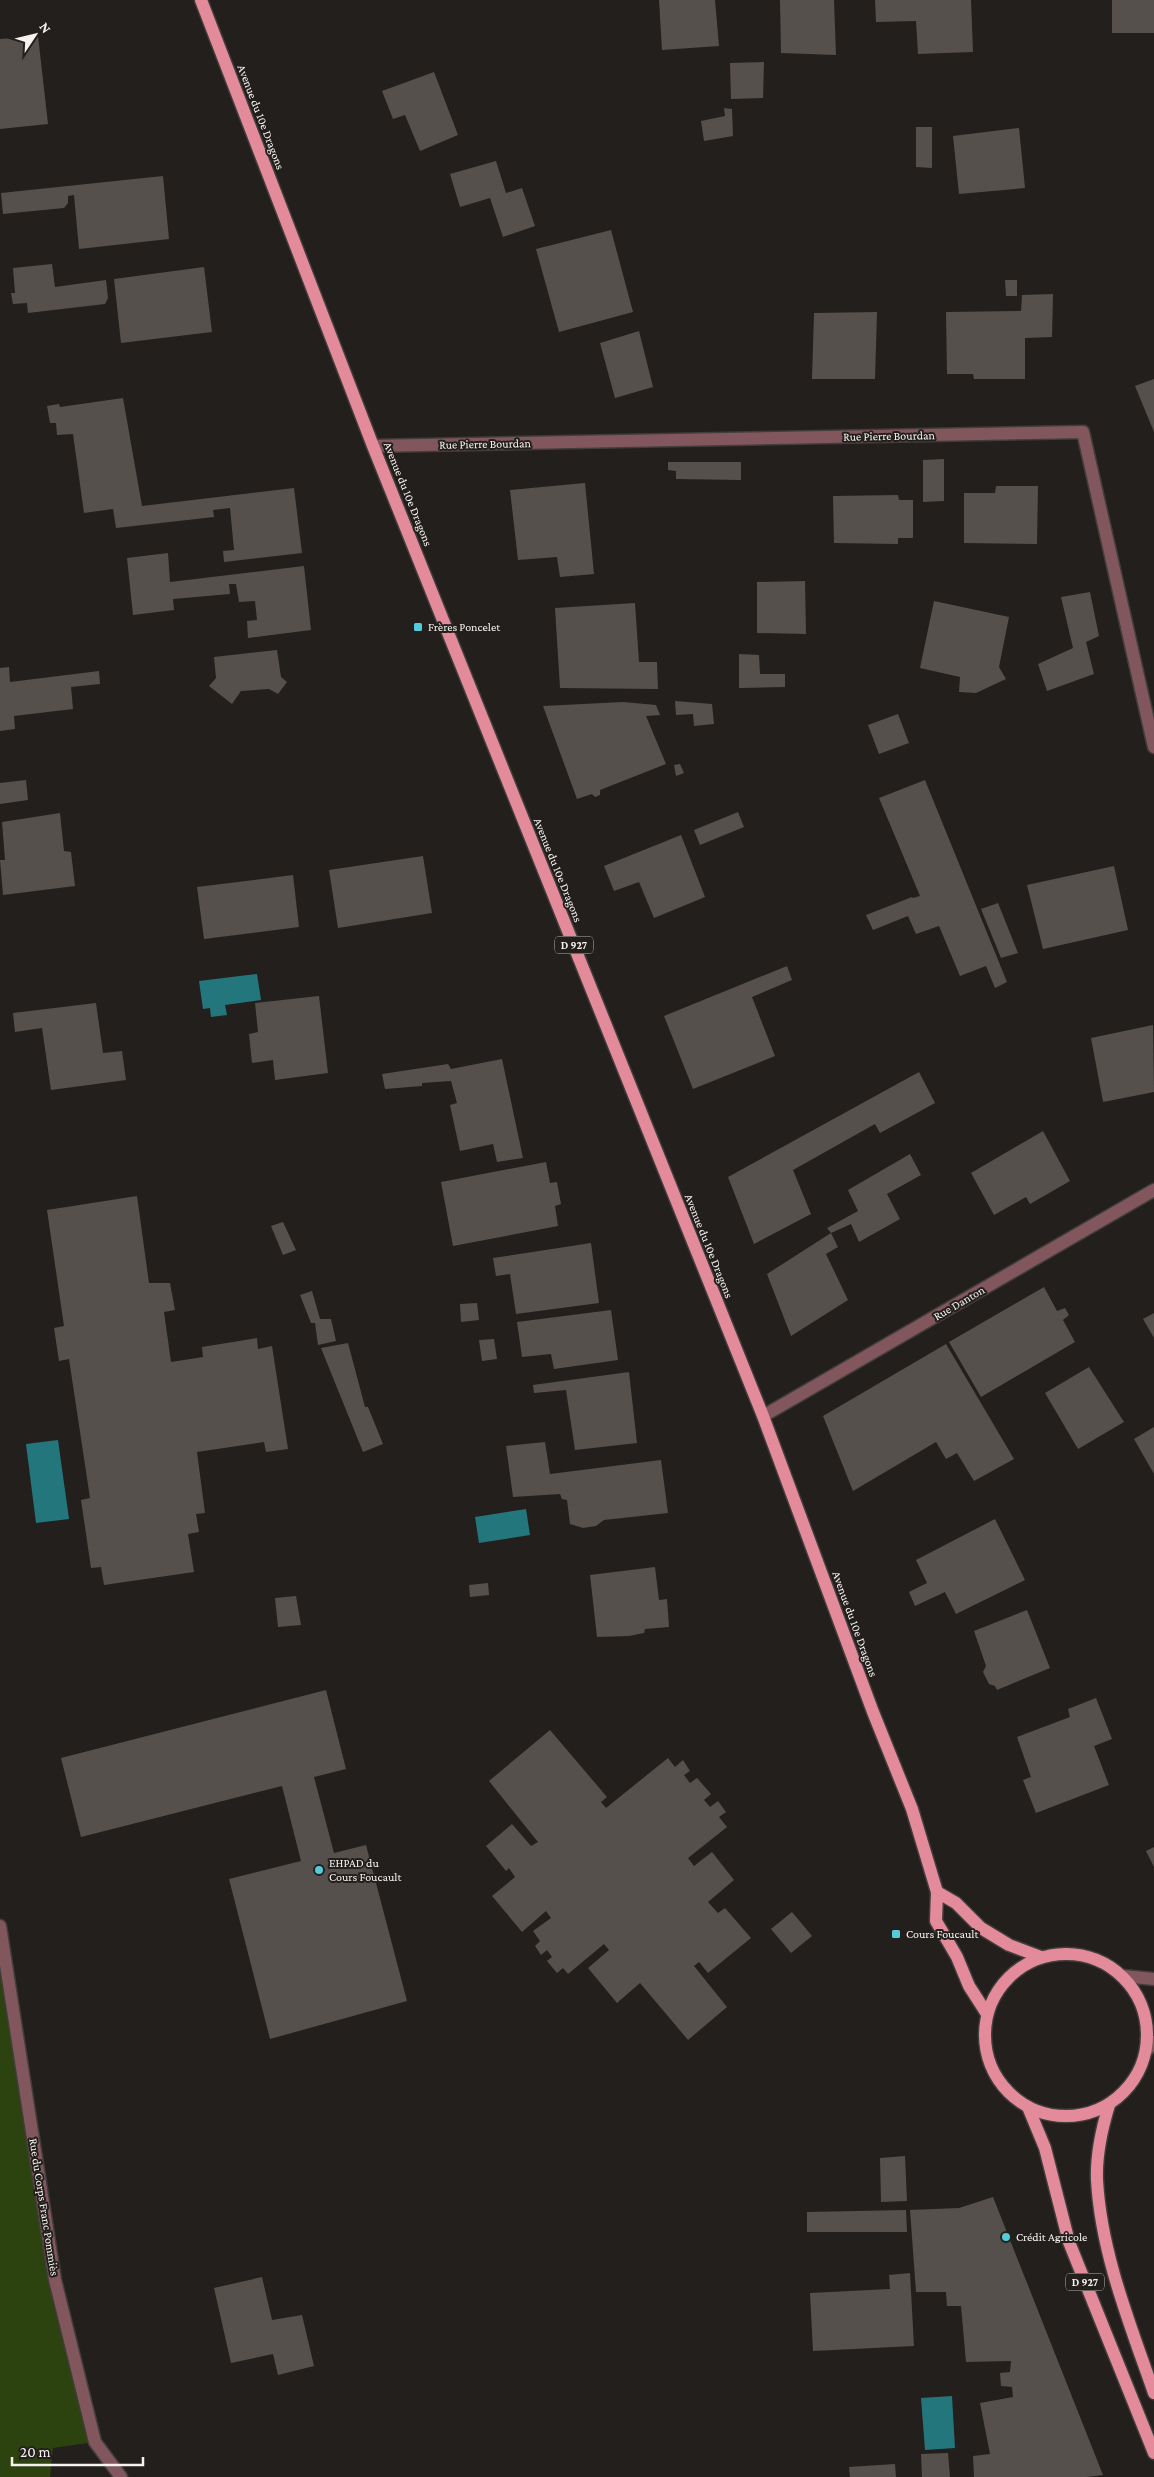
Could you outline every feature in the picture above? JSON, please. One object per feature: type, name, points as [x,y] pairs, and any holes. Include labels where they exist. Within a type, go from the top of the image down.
[{"type":"main road","name":"Avenue du 10e Dragons","points":[[200,0],[373,446],[763,1416],[872,1712],[912,1809],[937,1892],[936,1921],[957,1957],[969,1986],[988,2014]]},
{"type":"main road","points":[[937,1892],[956,1903],[981,1928],[1009,1946],[1041,1957]]},
{"type":"main road","points":[[1057,1954],[1083,1955],[1109,1965],[1123,1976],[1142,2005],[1150,2047],[1133,2082],[1109,2105],[1091,2113],[1064,2116],[1028,2107],[1014,2097],[996,2076],[986,2050],[988,2014],[993,1998],[1009,1976],[1031,1961],[1057,1954]]},
{"type":"main road","name":"D 927","points":[[1109,2105],[1102,2131],[1097,2178],[1103,2231],[1154,2393]]},
{"type":"main road","name":"D 927","points":[[1028,2107],[1045,2148],[1069,2242],[1154,2453]]},
{"type":"street","name":"Rue Pierre Bourdan","points":[[373,446],[1083,432],[1154,747]]},
{"type":"street","name":"Rue Danton","points":[[763,1416],[1154,1190]]},
{"type":"street","name":"Rue du Corps Franc Pommiès","points":[[0,1926],[55,2280],[95,2442],[121,2477]]},
{"type":"street","points":[[1123,1976],[1154,1979]]},
{"type":"green space","points":[[0,1926],[55,2280],[95,2442],[53,2448],[50,2477],[0,2477]]},
{"type":"water","points":[[257,974],[261,1000],[225,1005],[227,1015],[211,1017],[210,1008],[203,1009],[199,981]]},
{"type":"water","points":[[58,1440],[69,1519],[36,1523],[26,1444]]},
{"type":"water","points":[[526,1509],[530,1535],[479,1543],[475,1517]]},
{"type":"water","points":[[952,2396],[955,2448],[925,2450],[921,2398]]},
{"type":"building","points":[[659,0],[715,0],[719,46],[662,50]]},
{"type":"building","points":[[780,0],[834,0],[836,55],[781,53]]},
{"type":"building","points":[[875,0],[971,0],[973,52],[918,54],[916,21],[876,22]]},
{"type":"building","points":[[1112,0],[1154,0],[1154,33],[1112,33]]},
{"type":"building","points":[[38,36],[48,124],[0,129],[0,39]]},
{"type":"building","points":[[764,62],[763,98],[731,99],[730,63]]},
{"type":"building","points":[[434,72],[458,135],[420,151],[405,115],[393,119],[382,91]]},
{"type":"building","points":[[724,108],[732,109],[733,136],[704,141],[701,121],[725,116]]},
{"type":"building","points":[[916,127],[932,127],[932,168],[916,167]]},
{"type":"building","points":[[1019,128],[1025,188],[959,194],[953,136]]},
{"type":"building","points":[[496,161],[506,193],[522,188],[535,226],[503,237],[490,198],[460,207],[450,174]]},
{"type":"building","points":[[163,176],[169,239],[79,249],[74,195],[68,196],[68,203],[64,208],[3,214],[1,193]]},
{"type":"building","points":[[611,230],[633,312],[559,332],[536,249]]},
{"type":"building","points":[[52,264],[55,287],[106,280],[108,298],[105,304],[28,313],[27,303],[13,304],[11,293],[15,293],[13,268]]},
{"type":"building","points":[[204,267],[212,332],[121,343],[114,279]]},
{"type":"building","points":[[1005,280],[1017,280],[1017,296],[1006,296]]},
{"type":"building","points":[[1053,294],[1052,337],[1025,338],[1025,379],[974,379],[973,374],[947,374],[946,312],[1021,311],[1022,295]]},
{"type":"building","points":[[877,312],[875,379],[812,379],[814,313]]},
{"type":"building","points":[[639,331],[653,387],[615,398],[600,343]]},
{"type":"building","points":[[1154,379],[1154,432],[1135,386]]},
{"type":"building","points":[[123,398],[142,506],[294,488],[302,553],[224,562],[223,551],[234,550],[230,508],[213,510],[214,517],[116,528],[113,509],[84,513],[73,434],[57,435],[56,423],[50,423],[47,406],[59,404],[60,407]]},
{"type":"building","points":[[944,459],[944,501],[923,502],[923,460]]},
{"type":"building","points":[[668,462],[741,462],[741,480],[676,479],[676,471],[668,470]]},
{"type":"building","points":[[585,483],[594,574],[560,577],[557,557],[518,560],[510,490]]},
{"type":"building","points":[[996,486],[1038,486],[1037,544],[964,543],[964,493],[995,493]]},
{"type":"building","points":[[898,495],[899,500],[913,500],[913,538],[898,538],[898,544],[834,543],[833,496]]},
{"type":"building","points":[[168,553],[170,582],[304,566],[311,630],[248,638],[247,621],[257,620],[255,601],[239,602],[236,584],[229,584],[230,594],[173,599],[174,610],[133,615],[127,558]]},
{"type":"building","points":[[805,581],[806,634],[757,633],[757,582]]},
{"type":"building","points":[[1090,592],[1099,636],[1086,642],[1094,674],[1047,691],[1038,664],[1073,648],[1061,597]]},
{"type":"building","points":[[934,601],[1009,617],[999,667],[1006,679],[976,693],[959,692],[960,677],[920,668]]},
{"type":"building","points":[[635,603],[639,662],[657,662],[658,689],[560,688],[555,608]]},
{"type":"building","points":[[277,650],[281,677],[287,682],[278,694],[269,689],[241,691],[232,704],[209,686],[216,678],[214,657]]},
{"type":"building","points":[[739,654],[759,655],[760,674],[785,674],[785,687],[739,688]]},
{"type":"building","points":[[9,667],[10,682],[99,671],[100,684],[71,687],[73,709],[14,716],[15,729],[0,731],[0,668]]},
{"type":"building","points":[[675,701],[712,704],[714,724],[694,726],[693,714],[676,715]]},
{"type":"building","points":[[623,702],[656,705],[660,715],[646,716],[666,764],[600,790],[600,795],[595,797],[592,794],[577,799],[543,706]]},
{"type":"building","points":[[898,714],[909,743],[879,754],[868,725]]},
{"type":"building","points":[[680,764],[684,773],[676,776],[674,765]]},
{"type":"building","points":[[26,780],[28,800],[0,804],[0,783]]},
{"type":"building","points":[[925,780],[1007,982],[995,988],[986,966],[960,976],[939,926],[916,934],[908,916],[873,930],[866,915],[912,897],[920,896],[879,798]]},
{"type":"building","points":[[738,812],[744,827],[700,845],[694,830]]},
{"type":"building","points":[[60,813],[64,851],[71,852],[75,886],[3,895],[0,860],[5,860],[2,822]]},
{"type":"building","points":[[681,835],[705,897],[654,918],[639,882],[614,891],[604,866]]},
{"type":"building","points":[[423,856],[432,913],[338,928],[329,870]]},
{"type":"building","points":[[1114,866],[1128,930],[1043,949],[1027,885]]},
{"type":"building","points":[[293,875],[299,927],[204,939],[197,887]]},
{"type":"building","points":[[998,903],[1018,953],[1001,958],[981,909]]},
{"type":"building","points":[[787,966],[792,980],[752,997],[775,1056],[693,1089],[664,1016]]},
{"type":"building","points":[[319,996],[328,1073],[275,1080],[273,1060],[252,1063],[249,1034],[258,1032],[255,1003]]},
{"type":"building","points":[[96,1003],[103,1053],[122,1051],[126,1080],[51,1090],[42,1028],[15,1032],[13,1013]]},
{"type":"building","points":[[1153,1025],[1154,1092],[1103,1102],[1091,1038]]},
{"type":"building","points":[[502,1059],[523,1158],[497,1162],[493,1144],[460,1151],[450,1105],[457,1103],[451,1081],[422,1083],[422,1086],[385,1089],[382,1074],[448,1064],[451,1069]]},
{"type":"building","points":[[919,1072],[935,1103],[880,1133],[875,1124],[793,1170],[811,1214],[754,1244],[728,1177]]},
{"type":"building","points":[[1043,1131],[1070,1181],[1030,1204],[1026,1197],[994,1215],[971,1173]]},
{"type":"building","points":[[910,1154],[921,1175],[887,1194],[900,1219],[859,1242],[851,1224],[831,1233],[827,1228],[858,1211],[848,1190]]},
{"type":"building","points":[[546,1162],[550,1183],[557,1182],[561,1204],[555,1206],[558,1226],[453,1246],[441,1182]]},
{"type":"building","points":[[137,1196],[149,1283],[170,1283],[175,1310],[164,1312],[171,1362],[203,1357],[202,1347],[257,1338],[258,1349],[272,1346],[288,1449],[266,1452],[264,1442],[197,1452],[205,1513],[196,1514],[199,1532],[188,1534],[194,1572],[104,1585],[101,1567],[91,1568],[81,1500],[90,1498],[69,1359],[59,1361],[54,1328],[64,1326],[47,1210]]},
{"type":"building","points":[[283,1222],[296,1250],[283,1255],[271,1226]]},
{"type":"building","points":[[831,1233],[838,1247],[826,1254],[848,1300],[791,1336],[767,1274]]},
{"type":"building","points":[[591,1243],[599,1303],[516,1314],[510,1274],[496,1276],[493,1258]]},
{"type":"building","points":[[1044,1287],[1057,1311],[1065,1308],[1069,1315],[1063,1320],[1075,1342],[981,1397],[949,1342]]},
{"type":"building","points":[[312,1291],[320,1319],[331,1319],[336,1341],[318,1345],[315,1323],[311,1323],[300,1295]]},
{"type":"building","points":[[477,1303],[479,1320],[461,1322],[460,1304]]},
{"type":"building","points":[[611,1310],[618,1360],[554,1369],[551,1354],[522,1357],[517,1322]]},
{"type":"building","points":[[1154,1313],[1154,1338],[1143,1319]]},
{"type":"building","points":[[494,1339],[497,1359],[482,1361],[479,1340]]},
{"type":"building","points":[[348,1343],[365,1407],[368,1407],[383,1444],[363,1452],[321,1348]]},
{"type":"building","points":[[946,1344],[1014,1459],[974,1481],[957,1453],[946,1459],[936,1442],[853,1491],[823,1416]]},
{"type":"building","points":[[1089,1367],[1124,1422],[1078,1449],[1045,1393]]},
{"type":"building","points":[[629,1372],[637,1443],[575,1450],[566,1390],[534,1393],[533,1385]]},
{"type":"building","points":[[1154,1427],[1154,1474],[1134,1439]]},
{"type":"building","points":[[545,1442],[550,1474],[661,1460],[668,1513],[604,1520],[596,1526],[583,1528],[570,1524],[567,1500],[562,1499],[560,1494],[513,1497],[506,1446]]},
{"type":"building","points":[[995,1519],[1025,1580],[956,1614],[945,1592],[915,1606],[909,1592],[927,1583],[916,1560]]},
{"type":"building","points":[[655,1567],[659,1600],[667,1599],[669,1627],[645,1629],[644,1633],[629,1636],[597,1637],[590,1575]]},
{"type":"building","points":[[488,1583],[489,1595],[470,1597],[469,1585]]},
{"type":"building","points":[[296,1596],[301,1625],[278,1627],[275,1598]]},
{"type":"building","points":[[1027,1610],[1050,1668],[997,1690],[995,1686],[989,1684],[983,1672],[986,1666],[974,1631]]},
{"type":"building","name":"EHPAD du Cours Foucault","points":[[326,1690],[346,1769],[314,1777],[334,1853],[366,1845],[407,2001],[270,2039],[229,1879],[301,1861],[282,1786],[81,1837],[61,1758]]},
{"type":"building","points":[[1096,1698],[1112,1739],[1094,1746],[1109,1785],[1036,1813],[1023,1780],[1031,1777],[1017,1737],[1070,1717],[1068,1709]]},
{"type":"building","points":[[550,1730],[607,1797],[601,1802],[606,1808],[668,1758],[675,1767],[683,1760],[690,1771],[684,1775],[690,1783],[697,1778],[711,1794],[704,1800],[710,1807],[718,1801],[726,1812],[719,1817],[727,1827],[688,1858],[694,1866],[712,1852],[734,1880],[708,1902],[718,1913],[725,1908],[751,1938],[708,1973],[699,1962],[694,1966],[727,2007],[688,2040],[640,1983],[617,2003],[588,1968],[609,1950],[604,1944],[568,1974],[563,1968],[557,1973],[547,1961],[552,1957],[547,1950],[541,1955],[535,1946],[540,1941],[533,1931],[551,1918],[546,1911],[522,1932],[492,1896],[515,1877],[509,1868],[506,1871],[486,1846],[512,1824],[531,1846],[538,1842],[489,1781]]},
{"type":"building","points":[[1154,1847],[1154,1867],[1146,1851]]},
{"type":"building","points":[[792,1912],[812,1936],[791,1953],[771,1929]]},
{"type":"building","points":[[905,2156],[907,2201],[881,2202],[880,2158]]},
{"type":"building","points":[[993,2197],[1103,2475],[1087,2477],[974,2477],[973,2456],[990,2454],[980,2403],[1013,2397],[1012,2387],[1001,2386],[1000,2373],[1010,2372],[1011,2361],[966,2362],[961,2306],[947,2306],[946,2292],[916,2292],[910,2210],[959,2208]]},
{"type":"building","points":[[906,2210],[907,2232],[807,2232],[807,2212]]},
{"type":"building","points":[[910,2273],[914,2346],[813,2351],[810,2293],[890,2289],[889,2275]]},
{"type":"building","points":[[262,2277],[272,2320],[302,2315],[314,2366],[278,2375],[273,2354],[231,2363],[214,2288]]},
{"type":"building","points":[[948,2453],[950,2477],[922,2477],[921,2454]]},
{"type":"building","points":[[895,2464],[896,2477],[850,2477],[849,2467]]},
{"type":"place","name":"Frères Poncelet","points":[[418,627]]},
{"type":"place","name":"EHPAD du Cours Foucault","points":[[319,1870]]},
{"type":"place","name":"Cours Foucault","points":[[896,1934]]},
{"type":"place","name":"Crédit Agricole","points":[[1006,2237]]}]
